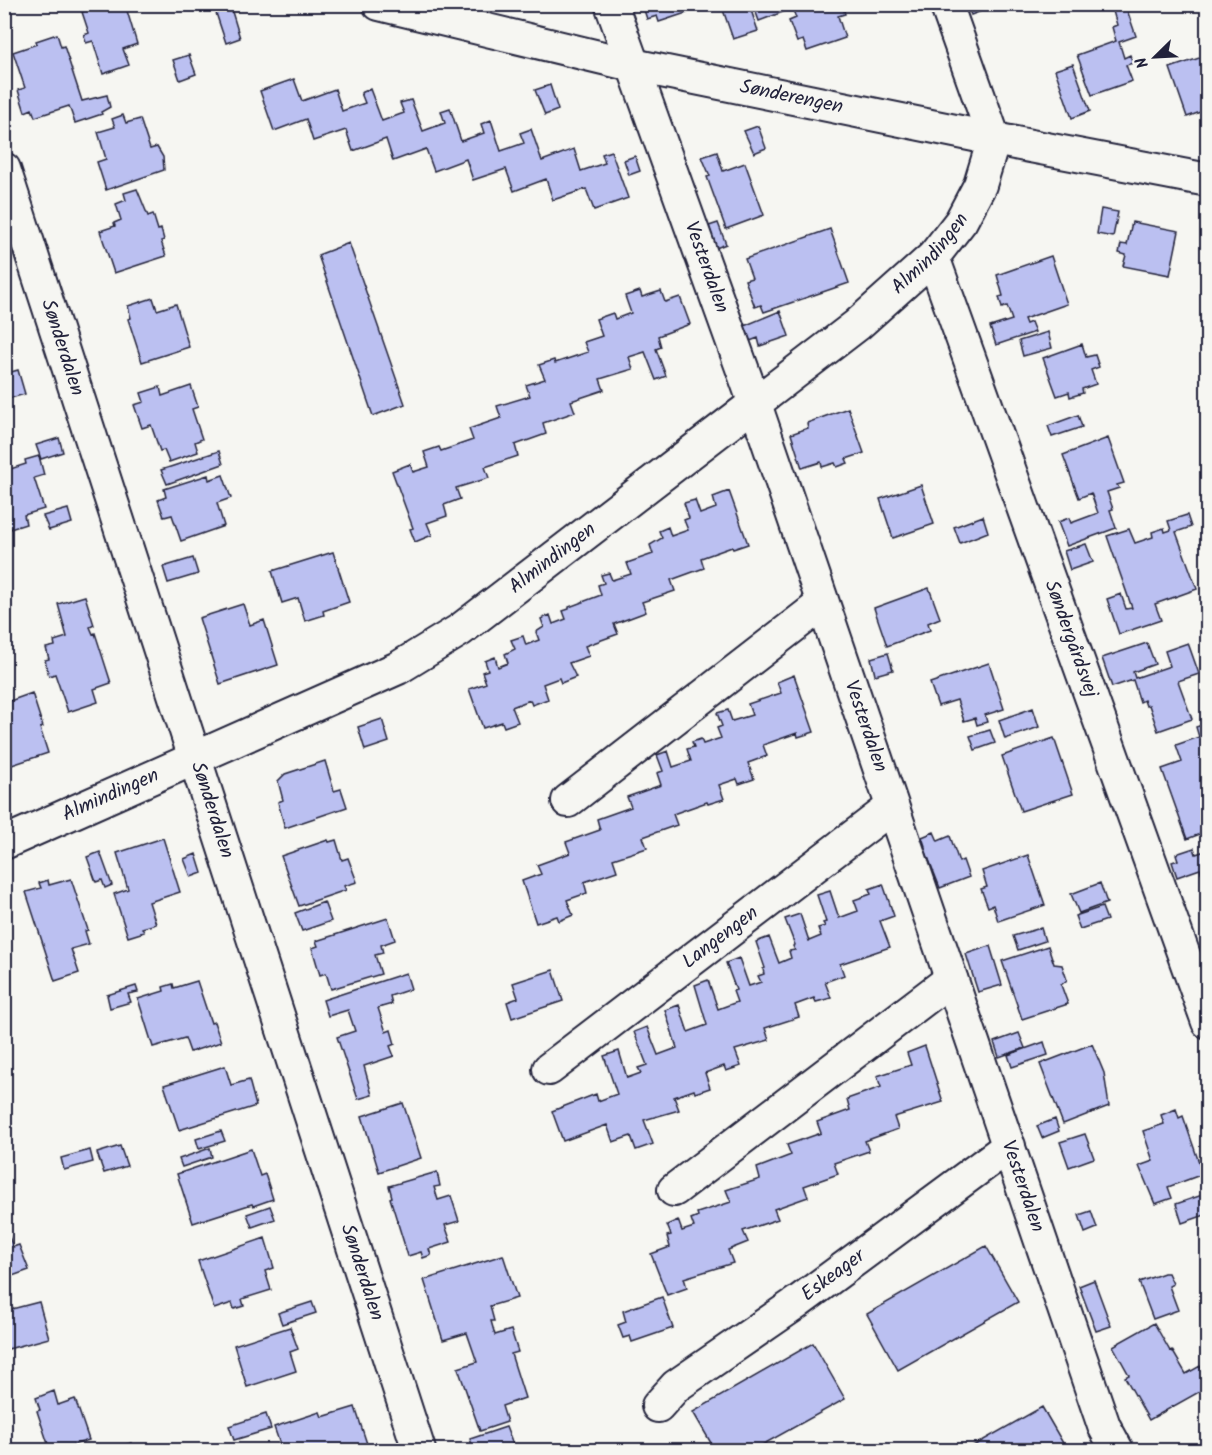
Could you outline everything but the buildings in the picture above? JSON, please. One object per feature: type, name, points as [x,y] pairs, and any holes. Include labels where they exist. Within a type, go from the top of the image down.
[{"type":"street","name":"Sønderengen","points":[[379,4],[632,65],[1208,180]]},
{"type":"street","name":"Vesterdalen","points":[[611,4],[754,404],[1104,1426],[1117,1450]]},
{"type":"street","points":[[946,4],[994,139]]},
{"type":"street","name":"Almindingen","points":[[4,843],[398,668],[460,630],[857,325],[933,257],[961,221],[980,185],[994,139]]},
{"type":"street","name":"Sønderdalen","points":[[4,169],[420,1450]]},
{"type":"street","name":"Søndergårdsvej","points":[[933,257],[1208,1022]]},
{"type":"street","points":[[568,801],[822,603]]},
{"type":"street","name":"Langengen","points":[[549,1069],[892,807]]},
{"type":"street","points":[[674,1190],[951,979]]},
{"type":"street","name":"Eskeager","points":[[658,1406],[676,1386],[798,1302],[1009,1146]]}]
